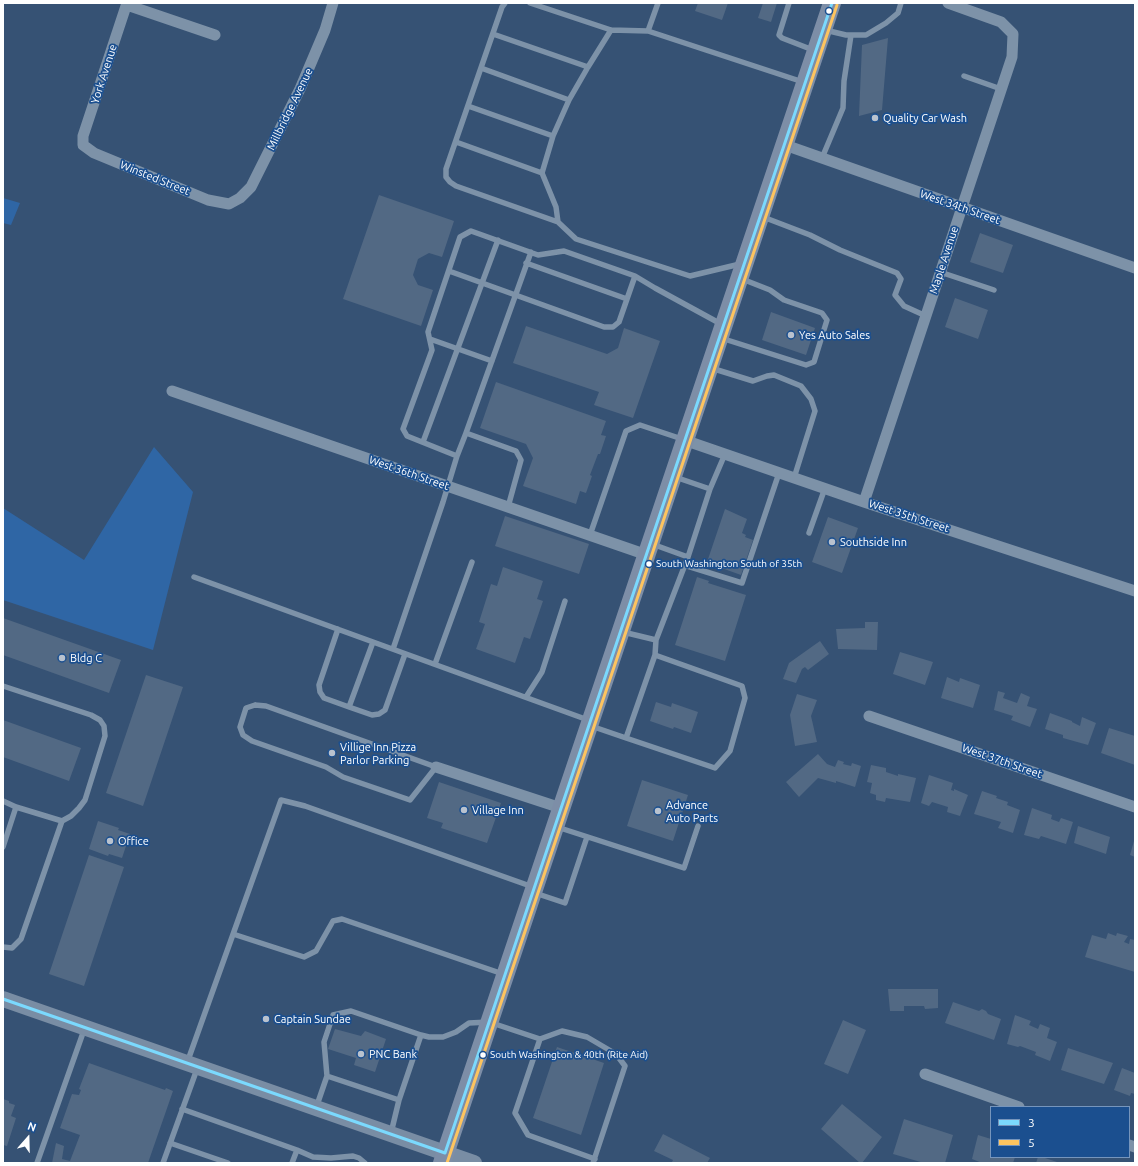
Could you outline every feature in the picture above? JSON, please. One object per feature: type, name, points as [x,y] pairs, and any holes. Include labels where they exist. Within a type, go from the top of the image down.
[{"type":"main road","points":[[444,1158],[560,808],[649,549],[684,440],[832,3]]},
{"type":"street","name":"Millbridge Avenue","points":[[229,204],[240,198],[251,187],[300,89],[325,30],[334,3]]},
{"type":"street","name":"Maple Avenue","points":[[864,502],[1012,57],[1013,34],[1001,22],[948,3]]},
{"type":"street","points":[[127,4],[215,35]]},
{"type":"street","name":"York Avenue","points":[[83,145],[83,136],[127,4]]},
{"type":"street","name":"Winsted Street","points":[[83,145],[94,153],[208,200],[229,204]]},
{"type":"street","name":"West 34th Street","points":[[785,145],[1135,268]]},
{"type":"street","name":"West 36th Street","points":[[172,391],[590,535],[649,549]]},
{"type":"street","name":"West 35th Street","points":[[684,440],[864,502],[1135,590]]},
{"type":"street","name":"West 37th Street","points":[[869,716],[1135,807]]},
{"type":"street","points":[[436,767],[560,808]]},
{"type":"street","points":[[3,999],[390,1134],[444,1158],[474,1163]]},
{"type":"street","points":[[925,1074],[1016,1106]]},
{"type":"lane","points":[[457,456],[407,436],[404,430],[432,350],[428,332],[460,237],[471,230],[538,255],[564,251],[635,276],[721,331],[806,364],[814,362],[827,320],[822,313],[784,300],[742,270],[690,276],[576,238],[558,222],[456,186],[450,182],[446,177],[446,169],[492,34],[502,7],[505,3]]},
{"type":"lane","points":[[530,3],[611,30],[648,31],[805,83]]},
{"type":"lane","points":[[648,31],[658,3]]},
{"type":"lane","points":[[789,3],[779,35],[782,38],[816,50]]},
{"type":"lane","points":[[823,29],[851,36],[866,35],[886,23],[898,12],[901,3]]},
{"type":"lane","points":[[558,222],[556,207],[542,173],[553,136],[569,100],[611,30]]},
{"type":"lane","points":[[492,34],[588,67]]},
{"type":"lane","points":[[822,158],[843,108],[844,81],[851,36]]},
{"type":"lane","points":[[481,68],[569,100]]},
{"type":"lane","points":[[964,76],[1001,89]]},
{"type":"lane","points":[[468,106],[553,136]]},
{"type":"lane","points":[[456,142],[542,173]]},
{"type":"lane","points":[[761,216],[786,227],[810,235],[840,250],[897,273],[901,279],[895,295],[904,306],[926,316]]},
{"type":"lane","points":[[423,442],[498,240]]},
{"type":"lane","points":[[393,649],[457,456],[531,252]]},
{"type":"lane","points":[[526,263],[627,299]]},
{"type":"lane","points":[[449,271],[604,326],[613,327],[618,322],[635,276]]},
{"type":"lane","points":[[940,272],[994,290]]},
{"type":"lane","points":[[430,340],[492,361]]},
{"type":"lane","points":[[709,367],[753,381],[774,375],[801,386],[811,399],[815,411],[794,478]]},
{"type":"lane","points":[[590,535],[626,431],[640,425],[684,440]]},
{"type":"lane","points":[[466,433],[516,451],[521,460],[508,507]]},
{"type":"lane","points":[[626,738],[655,655],[656,640],[688,557],[710,489],[724,454]]},
{"type":"lane","points":[[684,565],[742,583],[779,473]]},
{"type":"lane","points":[[672,476],[710,489]]},
{"type":"lane","points":[[809,532],[825,488]]},
{"type":"lane","points":[[649,549],[688,557]]},
{"type":"lane","points":[[435,664],[472,562]]},
{"type":"lane","points":[[194,578],[526,697],[626,738],[715,768],[730,751],[745,698],[742,686],[655,655]]},
{"type":"lane","points":[[526,697],[542,672],[565,601]]},
{"type":"lane","points":[[338,629],[319,685],[320,692],[324,698],[372,715],[380,714],[385,710],[405,654]]},
{"type":"lane","points":[[620,632],[656,640]]},
{"type":"lane","points":[[349,707],[372,642]]},
{"type":"lane","points":[[3,686],[91,715],[100,720],[104,726],[105,736],[85,800],[71,816],[62,820],[16,807],[3,801]]},
{"type":"lane","points":[[255,705],[266,706],[436,767],[410,800],[252,741],[243,735],[240,727],[246,708],[255,705]]},
{"type":"lane","points":[[163,1163],[182,1109],[192,1065],[233,934],[281,800],[305,806],[565,903],[587,837]]},
{"type":"lane","points":[[3,847],[16,807]]},
{"type":"lane","points":[[3,947],[12,948],[21,939],[62,820]]},
{"type":"lane","points":[[554,827],[684,868],[698,826]]},
{"type":"lane","points":[[233,934],[304,957],[316,950],[333,922],[342,919],[505,975]]},
{"type":"lane","points":[[316,1108],[326,1076],[324,1042],[333,1016],[351,1011],[429,1037],[443,1037],[456,1032],[469,1023],[489,1022],[540,1039],[562,1030],[588,1037],[616,1054],[626,1066],[594,1161],[528,1135],[515,1113],[540,1039]]},
{"type":"lane","points":[[37,1163],[85,1027]]},
{"type":"lane","points":[[390,1134],[399,1100],[421,1035]]},
{"type":"lane","points":[[326,1076],[399,1100]]},
{"type":"lane","points":[[182,1109],[313,1156],[331,1158],[353,1156],[359,1158],[365,1163]]},
{"type":"lane","points":[[170,1143],[228,1163]]},
{"type":"lane","points":[[292,1163],[296,1150]]},
{"type":"shaded area","points":[[3,198],[20,203],[11,225],[3,223]]},
{"type":"shaded area","points":[[154,447],[193,492],[153,650],[3,600],[3,508],[84,560]]},
{"type":"building","points":[[698,3],[728,3],[722,20],[695,11]]},
{"type":"building","points":[[763,3],[777,3],[771,22],[758,18]]},
{"type":"building","points":[[888,38],[882,110],[859,116],[862,45]]},
{"type":"building","points":[[379,195],[454,221],[442,257],[429,253],[418,259],[413,275],[418,285],[433,290],[421,326],[343,299]]},
{"type":"building","points":[[980,233],[1013,245],[1003,273],[970,262]]},
{"type":"building","points":[[955,298],[988,310],[978,339],[945,327]]},
{"type":"building","points":[[771,312],[815,328],[806,355],[762,340]]},
{"type":"building","points":[[526,326],[607,354],[618,348],[624,328],[660,341],[633,418],[594,405],[599,392],[513,363]]},
{"type":"building","points":[[496,382],[606,421],[601,435],[606,436],[600,454],[598,454],[590,475],[592,476],[586,493],[580,491],[576,504],[523,486],[533,458],[526,444],[480,428]]},
{"type":"building","points":[[725,509],[747,519],[742,533],[746,535],[745,537],[753,540],[741,575],[713,565],[712,567],[706,565]]},
{"type":"building","points":[[505,516],[589,544],[579,574],[495,546]]},
{"type":"building","points":[[828,517],[858,528],[842,573],[812,562]]},
{"type":"building","points":[[503,567],[543,581],[537,599],[543,601],[530,639],[524,637],[515,663],[476,649],[485,624],[479,622],[491,584],[497,586]]},
{"type":"building","points":[[697,577],[709,581],[708,583],[746,595],[725,661],[675,645]]},
{"type":"building","name":"Bldg C","points":[[3,618],[121,660],[109,693],[3,655]]},
{"type":"building","points":[[865,622],[878,622],[877,650],[838,649],[836,629],[865,628]]},
{"type":"building","points":[[820,641],[829,654],[808,670],[805,667],[802,669],[796,683],[783,679],[789,663]]},
{"type":"building","points":[[900,652],[933,662],[925,685],[893,674]]},
{"type":"building","points":[[146,675],[183,687],[143,806],[106,793]]},
{"type":"building","points":[[947,677],[959,682],[960,678],[980,685],[973,708],[941,698]]},
{"type":"building","points":[[998,691],[1005,693],[1003,698],[1017,703],[1021,693],[1030,697],[1027,706],[1037,709],[1030,727],[1011,720],[1013,716],[994,710]]},
{"type":"building","points":[[797,694],[817,700],[811,716],[817,742],[795,746],[790,715]]},
{"type":"building","points":[[656,702],[671,707],[672,703],[698,712],[691,733],[674,727],[673,729],[650,721]]},
{"type":"building","points":[[1050,713],[1072,721],[1080,726],[1082,717],[1096,723],[1088,745],[1063,738],[1063,735],[1045,729]]},
{"type":"building","points":[[3,720],[81,748],[69,781],[3,757]]},
{"type":"building","points":[[1109,728],[1135,736],[1135,765],[1101,753]]},
{"type":"building","points":[[818,754],[827,764],[835,767],[838,760],[844,762],[843,764],[851,766],[852,763],[861,766],[855,787],[836,781],[836,783],[818,778],[799,797],[786,782]]},
{"type":"building","points":[[871,765],[886,768],[886,772],[898,776],[898,774],[916,778],[910,802],[886,798],[885,802],[876,800],[876,795],[870,793],[872,783],[867,782]]},
{"type":"building","points":[[929,775],[953,783],[951,790],[954,791],[954,789],[968,795],[960,816],[947,812],[948,807],[932,802],[929,806],[921,803]]},
{"type":"building","name":"Advance Auto Parts","points":[[642,780],[688,795],[673,841],[627,826]]},
{"type":"building","name":"Village Inn","points":[[439,782],[501,803],[487,843],[441,828],[443,823],[427,818]]},
{"type":"building","points":[[982,791],[997,796],[996,798],[1008,802],[1007,805],[1020,810],[1013,833],[998,828],[1001,822],[974,814]]},
{"type":"building","points":[[1032,808],[1052,815],[1051,819],[1059,822],[1061,818],[1073,822],[1066,844],[1041,836],[1039,839],[1024,835]]},
{"type":"building","name":"Office","points":[[98,821],[119,828],[118,830],[130,834],[122,858],[109,854],[108,856],[89,849]]},
{"type":"building","points":[[1078,826],[1110,837],[1106,854],[1074,843]]},
{"type":"building","points":[[1134,841],[1135,842],[1135,857],[1130,855]]},
{"type":"building","points":[[89,855],[124,867],[84,986],[49,974]]},
{"type":"building","points":[[1108,933],[1116,936],[1117,933],[1128,936],[1124,942],[1129,944],[1130,939],[1135,940],[1135,972],[1085,957],[1092,935],[1106,939]]},
{"type":"building","points":[[888,989],[938,989],[938,1008],[925,1009],[924,1006],[904,1006],[904,1011],[890,1011]]},
{"type":"building","points":[[953,1002],[979,1011],[982,1009],[988,1014],[1001,1019],[994,1040],[945,1023]]},
{"type":"building","points":[[1015,1015],[1031,1021],[1029,1025],[1038,1029],[1040,1024],[1050,1028],[1047,1038],[1057,1042],[1050,1061],[1035,1055],[1036,1052],[1020,1046],[1018,1047],[1007,1044]]},
{"type":"building","points":[[843,1020],[866,1030],[848,1074],[824,1064]]},
{"type":"building","name":"PNC Bank","points":[[335,1029],[361,1036],[365,1031],[386,1039],[375,1072],[354,1065],[356,1058],[328,1049]]},
{"type":"building","points":[[557,1047],[604,1063],[581,1135],[533,1118]]},
{"type":"building","points":[[1068,1048],[1113,1063],[1104,1084],[1061,1070]]},
{"type":"building","points":[[89,1063],[165,1090],[166,1088],[173,1091],[148,1163],[52,1163],[56,1143],[64,1146],[62,1159],[70,1161],[80,1135],[60,1128],[72,1094],[79,1095],[81,1090],[79,1089]]},
{"type":"building","points":[[1122,1068],[1135,1073],[1135,1094],[1131,1093],[1130,1096],[1114,1090]]},
{"type":"building","points":[[3,1099],[15,1105],[11,1116],[16,1118],[7,1146],[3,1145]]},
{"type":"building","points":[[842,1104],[882,1137],[862,1163],[860,1163],[821,1129]]},
{"type":"building","points":[[904,1119],[953,1135],[945,1163],[924,1163],[893,1154]]},
{"type":"building","points":[[663,1134],[710,1158],[707,1163],[672,1162],[673,1160],[654,1151]]},
{"type":"building","points":[[978,1135],[990,1139],[990,1158],[1015,1158],[1013,1163],[982,1163],[972,1159]]},
{"type":"building","points":[[1038,1158],[1045,1158],[1060,1163],[1036,1163]]},
{"type":"transit line","name":"3","points":[[3,999],[445,1153],[832,3]]},
{"type":"transit line","name":"5","points":[[447,1163],[837,5]]},
{"type":"place","name":"Quality Car Wash","points":[[875,118]]},
{"type":"place","name":"Yes Auto Sales","points":[[791,335]]},
{"type":"place","name":"Southside Inn","points":[[832,542]]},
{"type":"place","name":"South Washington South of 35th","points":[[649,564]]},
{"type":"place","name":"Bldg C","points":[[62,658]]},
{"type":"place","name":"Villige Inn Pizza Parlor Parking","points":[[332,753]]},
{"type":"place","name":"Village Inn","points":[[464,810]]},
{"type":"place","name":"Advance Auto Parts","points":[[658,811]]},
{"type":"place","name":"Office","points":[[110,841]]},
{"type":"place","name":"Captain Sundae","points":[[266,1019]]},
{"type":"place","name":"PNC Bank","points":[[361,1054]]},
{"type":"place","name":"South Washington & 40th (Rite Aid)","points":[[483,1055]]}]
